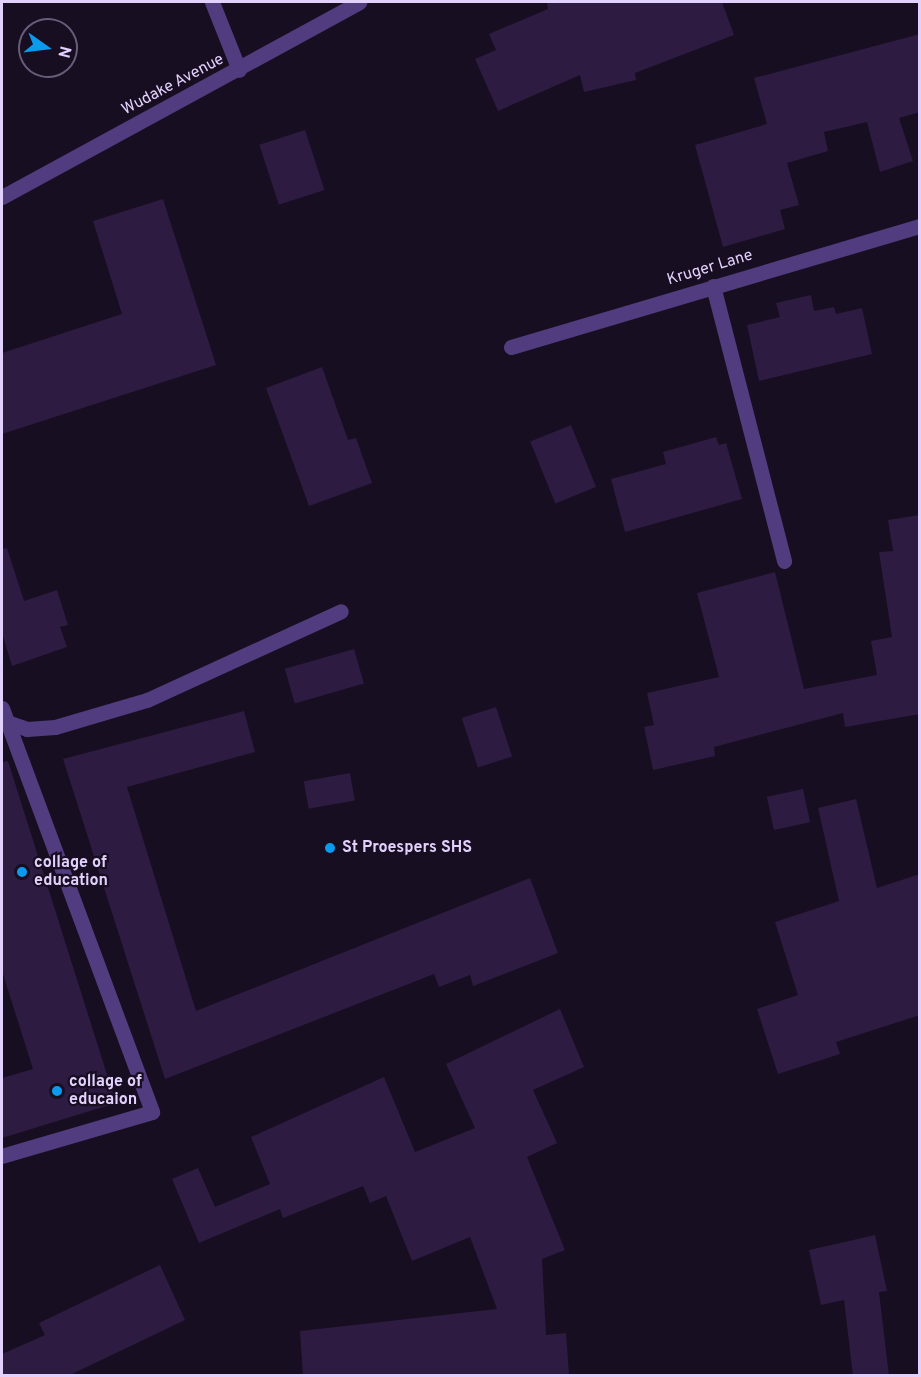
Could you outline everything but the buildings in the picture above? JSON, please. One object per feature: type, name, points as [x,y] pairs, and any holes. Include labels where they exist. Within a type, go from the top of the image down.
[{"type":"street","points":[[212,2],[239,70]]},
{"type":"street","name":"Wudake Avenue","points":[[2,197],[239,70],[359,2]]},
{"type":"street","name":"Kruger Lane","points":[[511,347],[920,226]]},
{"type":"street","points":[[713,286],[784,561]]},
{"type":"street","points":[[4,715],[27,729],[55,728],[147,700],[341,611]]},
{"type":"street","points":[[2,1156],[152,1112],[4,715]]},
{"type":"place","name":"St Proespers SHS","points":[[330,848]]},
{"type":"place","name":"collage of education","points":[[22,872]]},
{"type":"place","name":"collage of educaion","points":[[57,1091]]}]
